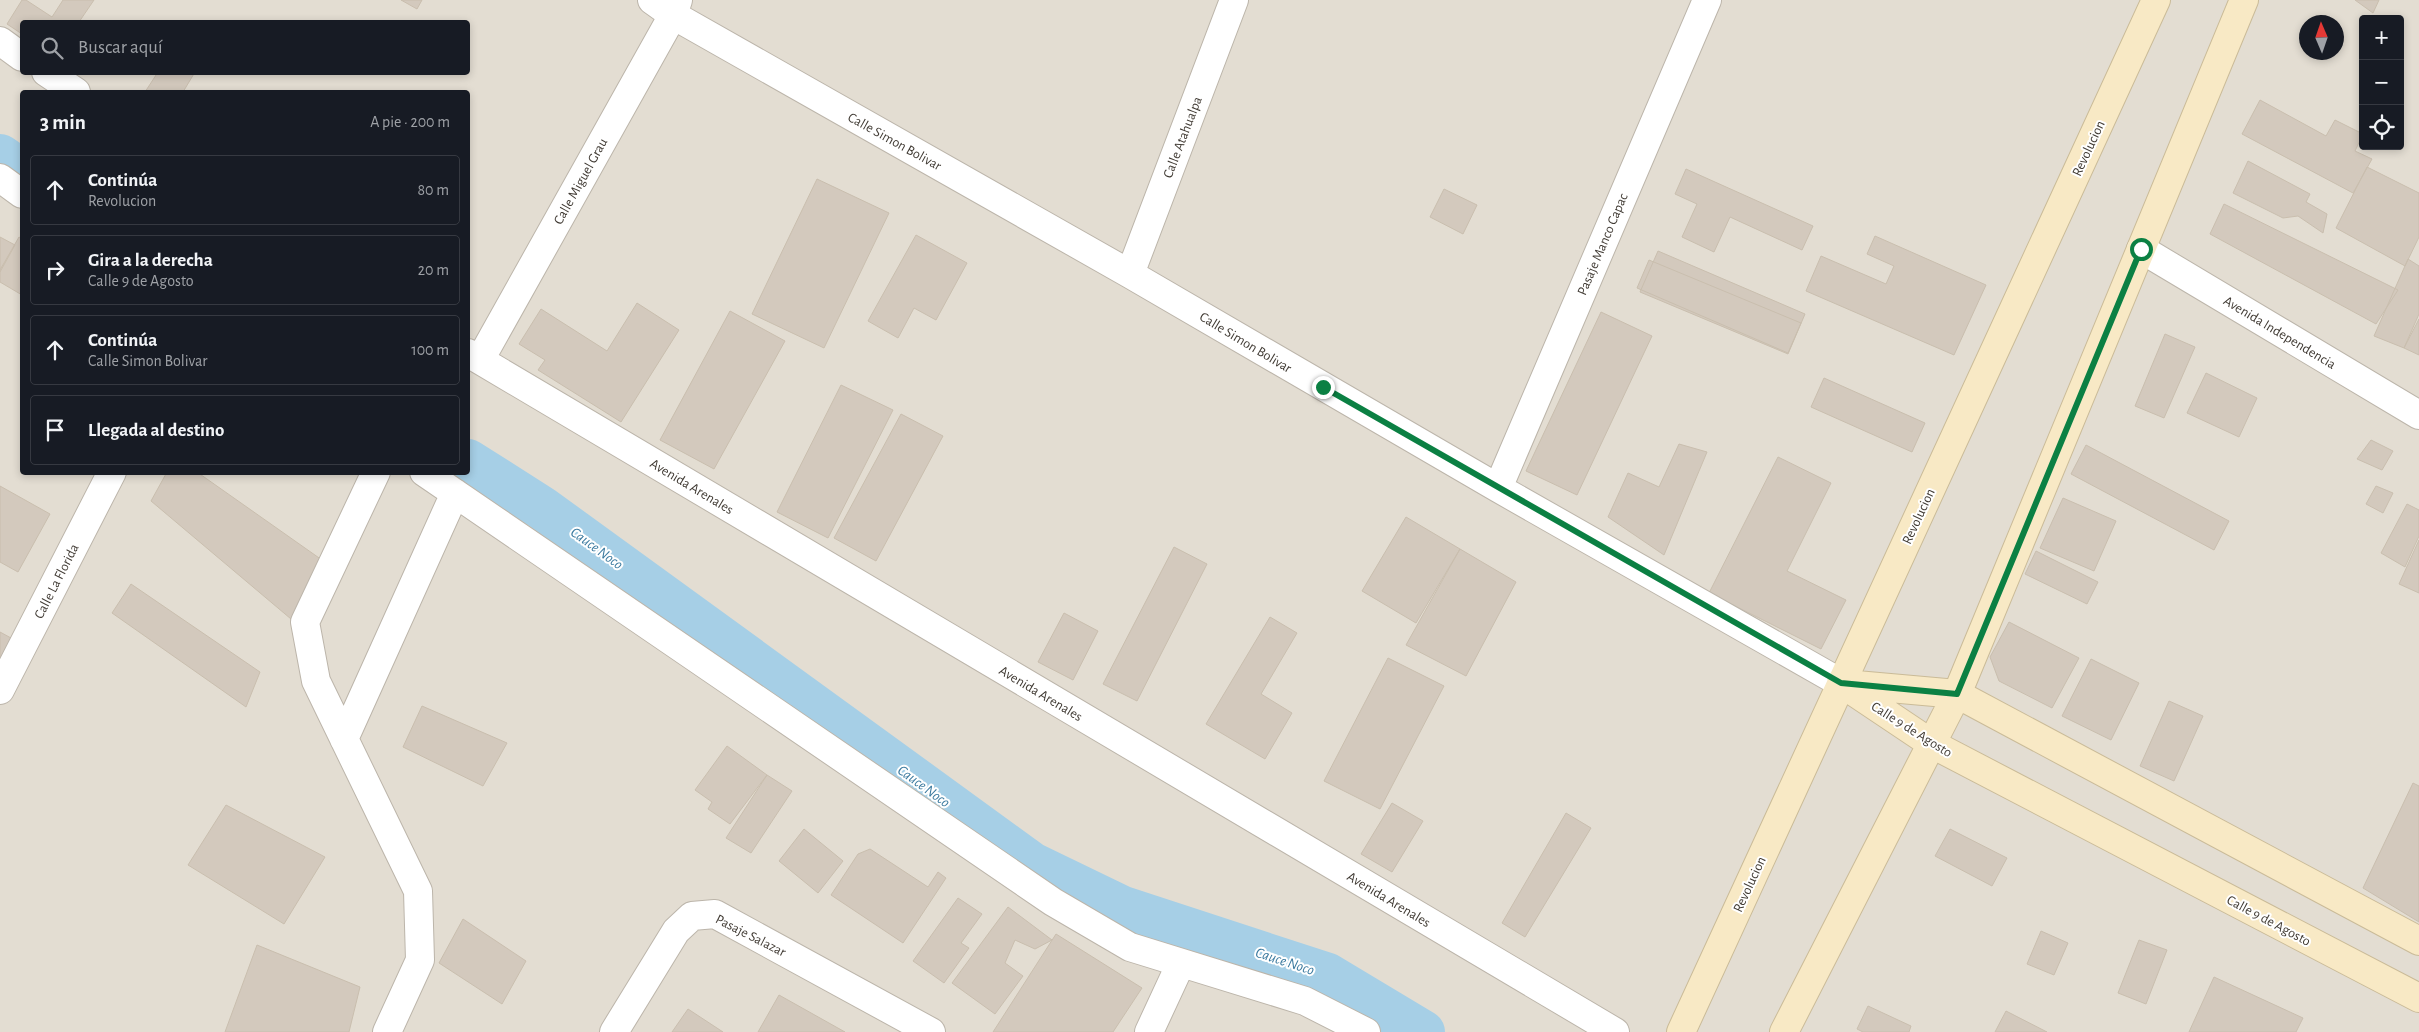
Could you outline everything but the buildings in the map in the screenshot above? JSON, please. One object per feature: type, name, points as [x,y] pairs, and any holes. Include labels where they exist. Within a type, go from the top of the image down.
[{"type":"street","name":"Calle Atahualpa","points":[[1130,274],[1234,0]]},
{"type":"street","name":"Pasaje Manco Capac","points":[[1498,488],[1707,0]]},
{"type":"street","name":"Revolucion","points":[[1680,1032],[2156,0]]},
{"type":"street","points":[[1784,1032],[1957,694],[2244,0]]},
{"type":"street","name":"Calle Simon Bolivar","points":[[668,5],[1498,488],[1841,683]]},
{"type":"street","name":"Calle Miguel Grau","points":[[474,356],[668,5]]},
{"type":"street","points":[[0,41],[20,55]]},
{"type":"street","points":[[50,75],[73,90]]},
{"type":"street","points":[[0,178],[20,193]]},
{"type":"street","name":"Avenida Independencia","points":[[2141,249],[2419,415]]},
{"type":"street","name":"Avenida Arenales","points":[[474,356],[1615,1032]]},
{"type":"street","name":"Calle La Florida","points":[[0,690],[110,475]]},
{"type":"street","points":[[375,475],[305,622],[316,681],[418,891],[420,960],[387,1032]]},
{"type":"street","points":[[428,475],[1053,902],[1130,947],[1305,1001],[1366,1032]]},
{"type":"street","points":[[344,739],[455,493]]},
{"type":"street","name":"Calle 9 de Agosto","points":[[1841,683],[1957,694],[2419,941]]},
{"type":"street","name":"Calle 9 de Agosto","points":[[1841,683],[1932,744],[2419,998]]},
{"type":"street","name":"Pasaje Salazar","points":[[614,1032],[676,931],[692,916],[715,914],[931,1032]]},
{"type":"street","points":[[1149,1032],[1181,963]]},
{"type":"shaded area","points":[[0,0],[2419,0],[2419,1032],[0,1032]]},
{"type":"waterway","name":"Cauce Noco","points":[[0,156],[20,170]]},
{"type":"waterway","name":"Cauce Noco","points":[[470,462],[542,508],[1032,864],[1123,908],[1328,975],[1423,1032]]},
{"type":"route","points":[[1323,387],[1841,683],[1957,694],[2141,249]]}]
